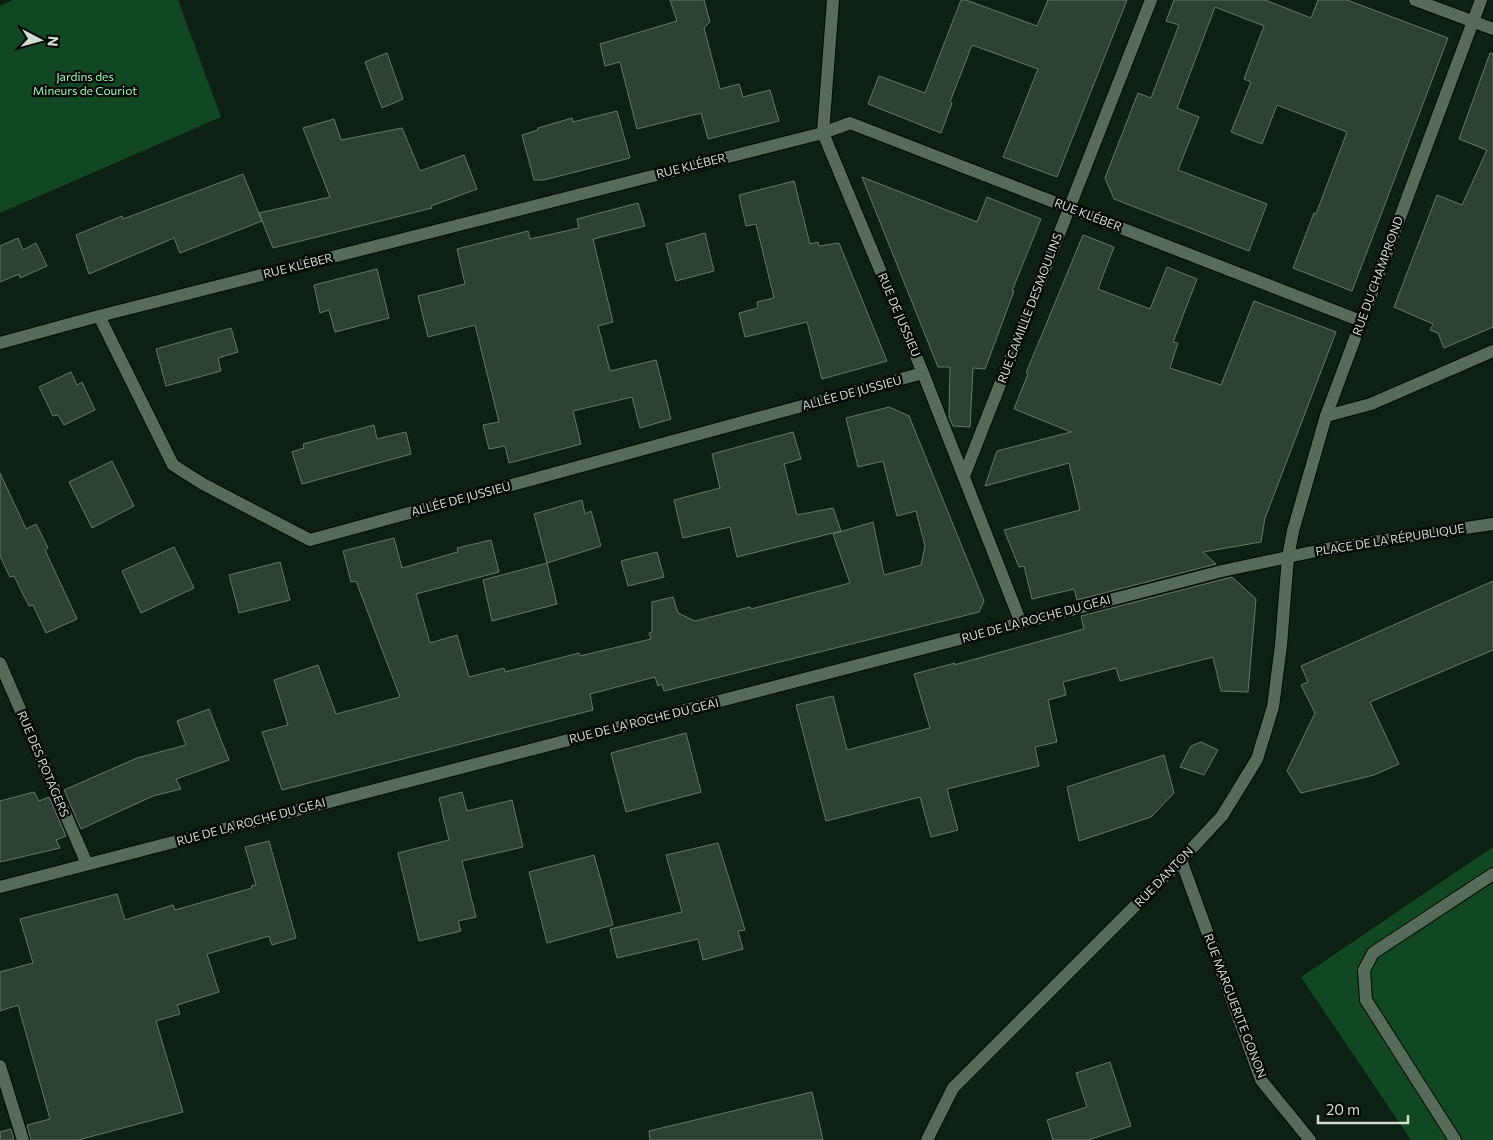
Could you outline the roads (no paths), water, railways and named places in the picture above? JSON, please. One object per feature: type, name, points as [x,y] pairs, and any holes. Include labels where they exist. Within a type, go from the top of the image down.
[{"type":"street","name":"RUE DE JUSSIEU","points":[[833,0],[823,133],[923,374],[1021,623]]},
{"type":"street","name":"RUE CAMILLE DESMOULINS","points":[[964,476],[1152,0]]},
{"type":"street","points":[[1415,0],[1493,29]]},
{"type":"street","name":"RUE DU CHAMPROND","points":[[1288,557],[1293,531],[1326,416],[1481,0]]},
{"type":"street","name":"RUE KLÉBER","points":[[0,343],[99,316],[823,133],[850,124],[1361,321]]},
{"type":"street","name":"ALLÉE DE JUSSIEU","points":[[99,316],[174,465],[203,484],[310,540],[923,374]]},
{"type":"street","points":[[1326,416],[1372,404],[1493,350]]},
{"type":"street","name":"PLACE DE LA RÉPUBLIQUE","points":[[1288,557],[1326,549],[1493,524]]},
{"type":"street","name":"RUE DE LA ROCHE DU GEAI","points":[[0,887],[1222,571],[1288,557]]},
{"type":"street","name":"RUE DANTON","points":[[927,1140],[953,1088],[1181,860],[1222,816],[1257,759],[1273,706],[1281,645],[1288,557]]},
{"type":"street","name":"RUE DES POTAGERS","points":[[0,663],[87,864]]},
{"type":"street","name":"RUE MARGUERITE GONON","points":[[1181,860],[1261,1080],[1310,1140]]},
{"type":"street","points":[[1455,1140],[1366,1000],[1364,970],[1373,953],[1493,874]]},
{"type":"street","points":[[0,1066],[22,1140]]},
{"type":"park label","name":"Jardins des Mineurs de Couriot","points":[[85,84]]}]
